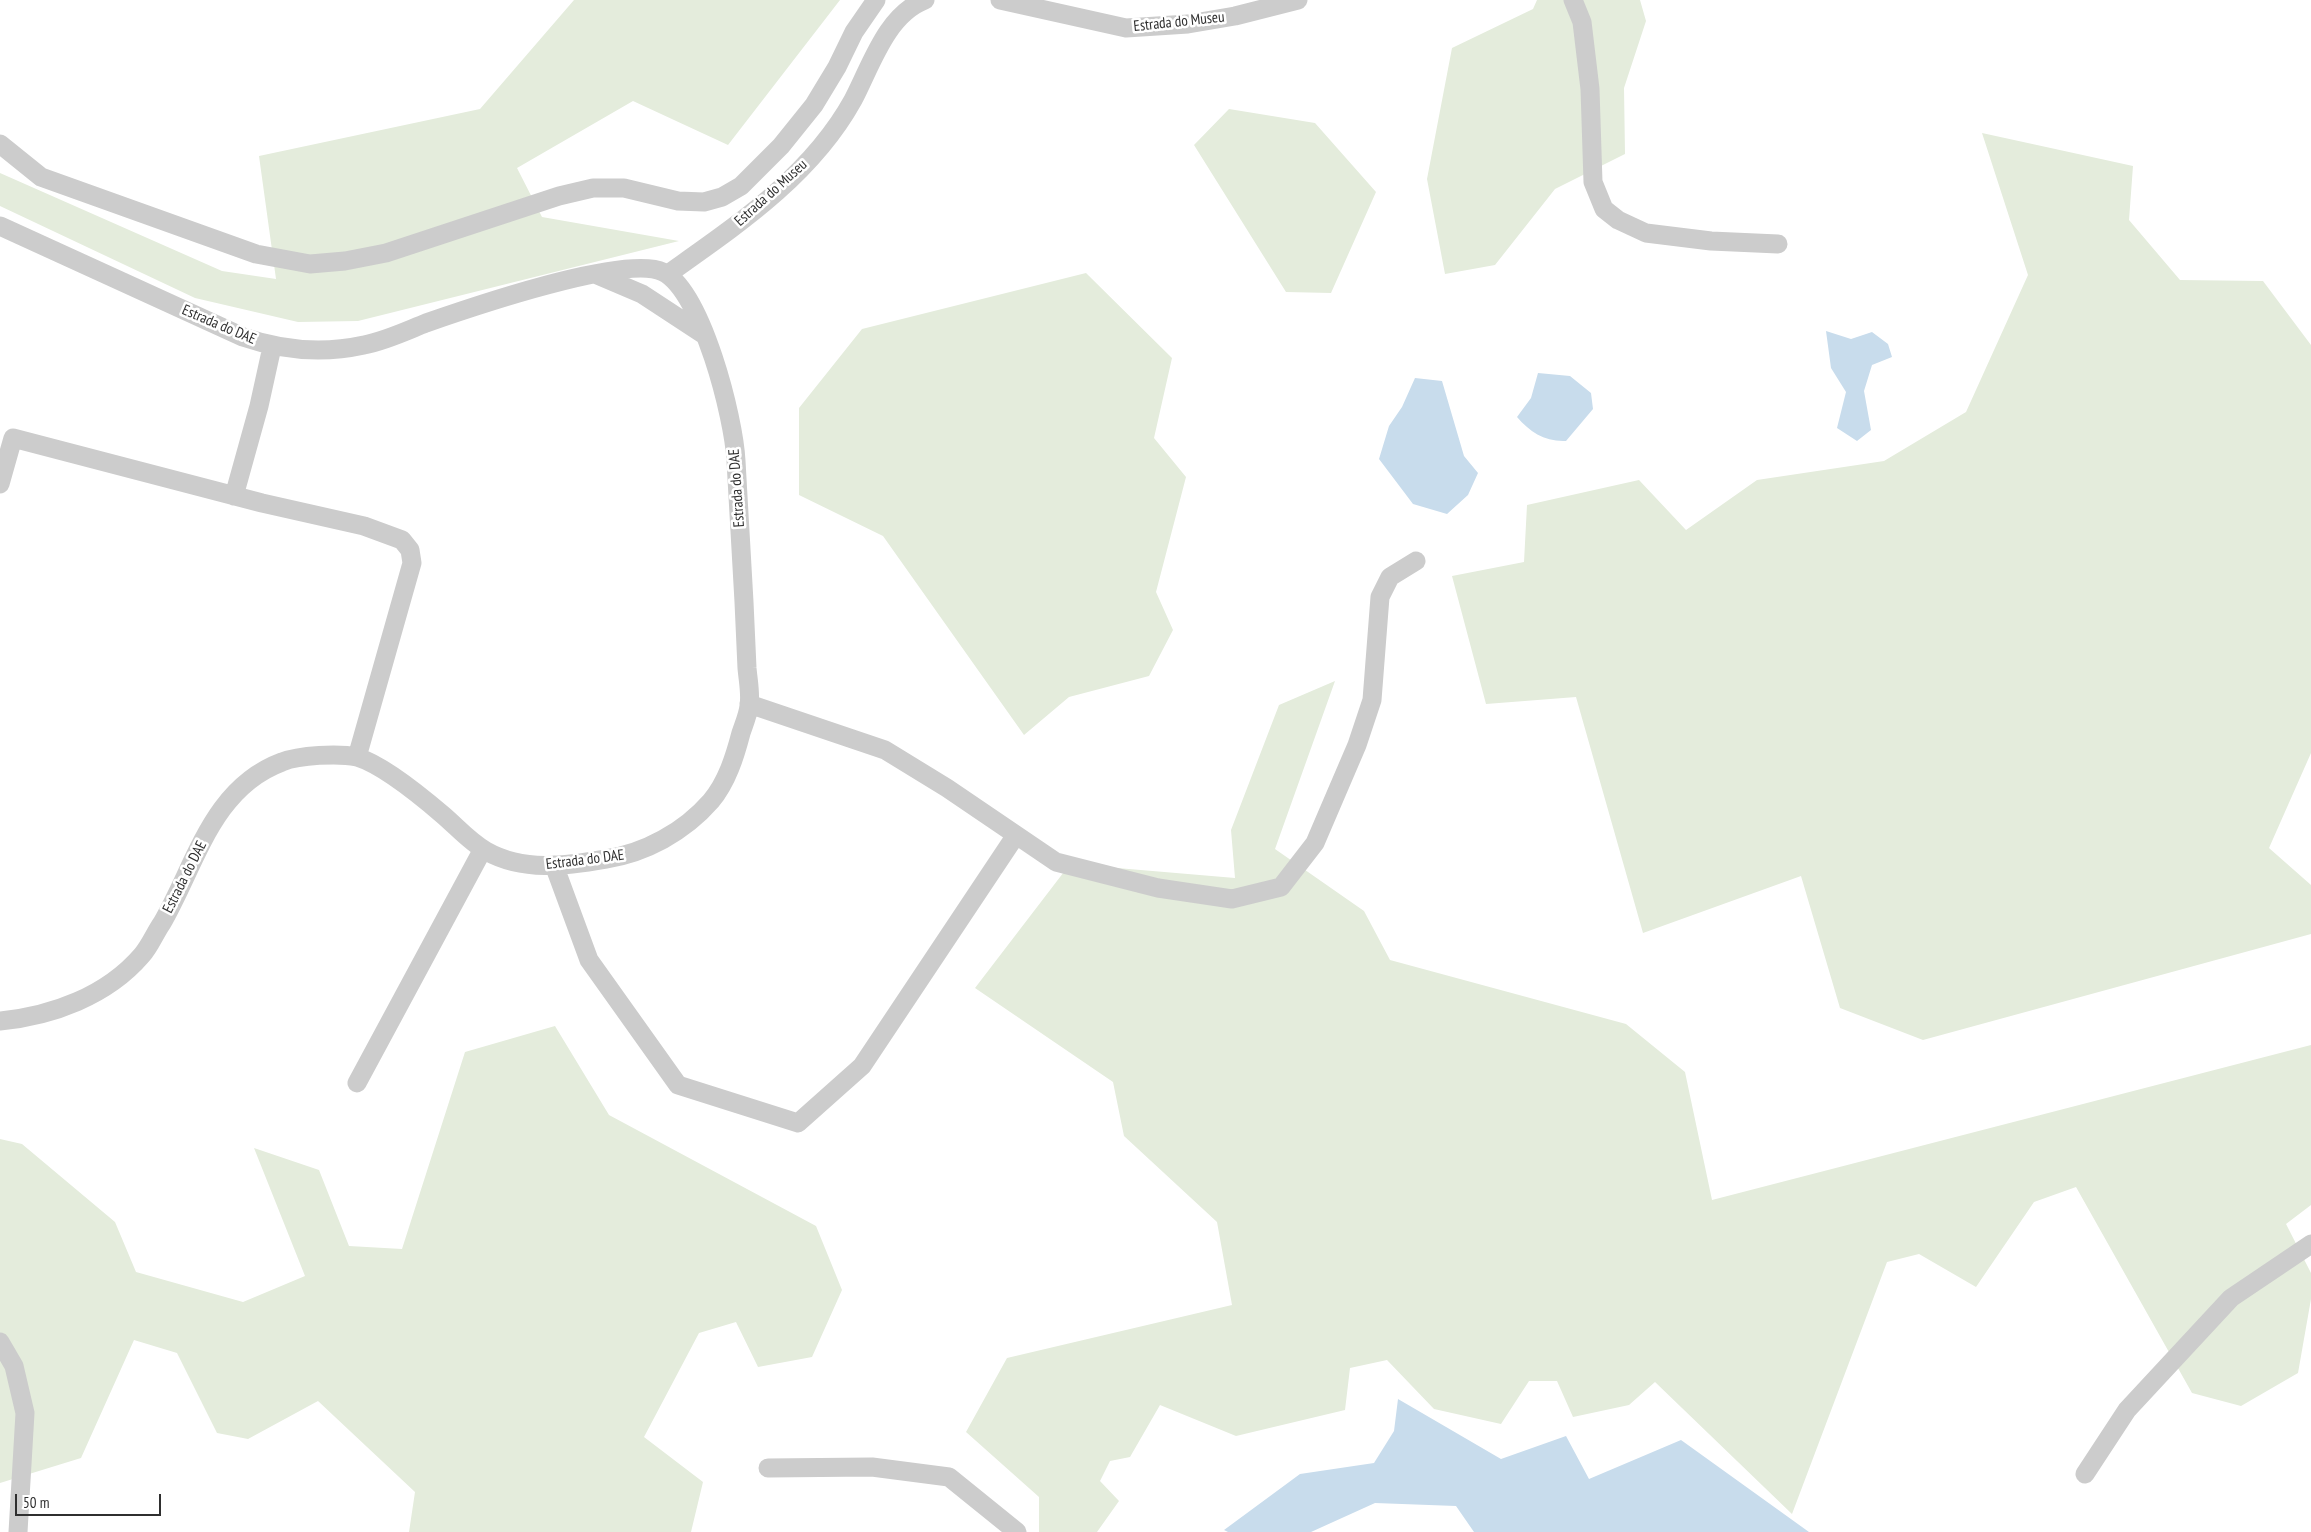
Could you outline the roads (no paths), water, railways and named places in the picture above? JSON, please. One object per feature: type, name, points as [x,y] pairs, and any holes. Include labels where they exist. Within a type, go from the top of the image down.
[{"type":"street","points":[[0,144],[41,177],[256,254],[310,264],[345,261],[386,253],[559,196],[593,188],[624,188],[678,201],[704,202],[722,197],[741,186],[768,160],[814,105],[837,67],[854,32],[876,0]]},
{"type":"street","name":"Estrada do Museu","points":[[668,274],[736,226],[792,178],[824,142],[852,101],[888,34],[899,19],[918,3],[925,0]]},
{"type":"street","name":"Estrada do Museu","points":[[1000,0],[1055,6],[1126,28],[1188,24],[1235,16],[1298,0]]},
{"type":"street","points":[[1572,0],[1582,22],[1590,89],[1593,182],[1604,209],[1618,220],[1646,234],[1711,241],[1778,244]]},
{"type":"street","name":"Estrada do DAE","points":[[0,226],[243,338],[272,347],[326,350],[366,345],[476,306],[595,273],[635,267],[652,268],[668,274],[686,297],[714,357],[726,398],[736,453],[749,704],[733,763],[713,799],[679,831],[630,856],[554,866],[540,866],[507,860],[483,849],[395,776],[356,757],[316,756],[285,760],[244,781],[213,821],[175,900],[143,954],[111,983],[68,1007],[19,1019],[0,1021]]},
{"type":"street","points":[[595,273],[642,294],[703,334]]},
{"type":"street","points":[[234,496],[272,347]]},
{"type":"street","points":[[0,484],[6,436],[234,496],[364,526],[402,540],[410,550],[412,563],[407,588],[356,757]]},
{"type":"street","points":[[749,704],[885,750],[1056,862],[1158,888],[1232,899],[1281,887],[1315,844],[1357,745],[1372,700],[1380,597],[1390,577],[1416,561]]},
{"type":"street","points":[[554,866],[589,960],[678,1084],[798,1123],[862,1066],[1016,835]]},
{"type":"street","points":[[357,1083],[483,849]]},
{"type":"street","points":[[2085,1474],[2127,1410],[2231,1298],[2311,1244]]},
{"type":"street","points":[[0,1342],[14,1366],[25,1413],[18,1532]]},
{"type":"street","points":[[768,1468],[872,1468],[949,1477],[1017,1532]]},
{"type":"water","points":[[1826,331],[1851,339],[1872,332],[1888,344],[1892,357],[1872,365],[1864,391],[1871,430],[1857,441],[1837,428],[1846,392],[1831,368]]},
{"type":"water","points":[[1538,373],[1570,376],[1591,393],[1593,409],[1566,441],[1551,440],[1538,435],[1517,417],[1531,398]]},
{"type":"water","points":[[1415,378],[1442,381],[1464,456],[1478,473],[1468,495],[1447,514],[1413,504],[1379,459],[1389,426],[1402,407]]},
{"type":"water","points":[[1398,1399],[1501,1459],[1566,1436],[1589,1479],[1681,1440],[1809,1532],[1474,1532],[1456,1506],[1375,1503],[1311,1532],[1228,1532],[1224,1530],[1300,1474],[1374,1463],[1394,1431]]}]
